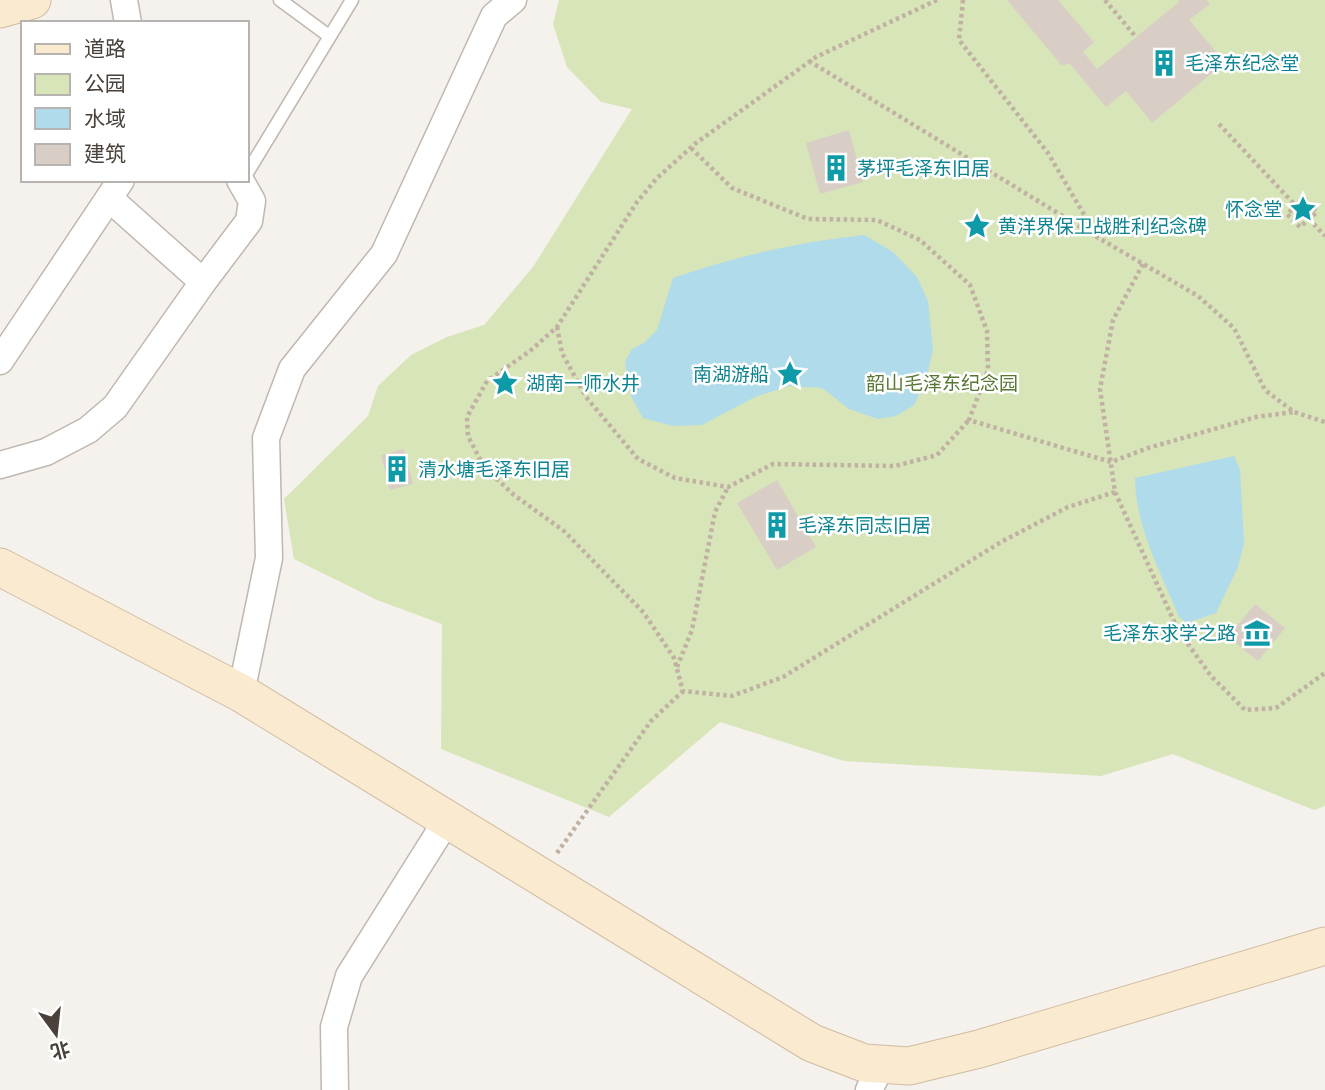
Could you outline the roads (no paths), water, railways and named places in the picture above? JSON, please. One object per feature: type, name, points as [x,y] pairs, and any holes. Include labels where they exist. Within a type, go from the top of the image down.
[{"type":"main road","points":[[0,9],[32,0]]},
{"type":"main road","points":[[0,568],[241,693],[812,1043],[864,1063],[875,1077],[979,1049],[1325,946]]},
{"type":"street","points":[[124,0],[128,21]]},
{"type":"street","points":[[241,693],[270,558],[266,438],[292,369],[384,254],[494,16],[513,0]]},
{"type":"street","points":[[0,465],[46,452],[88,430],[115,407],[249,221],[252,201],[243,182]]},
{"type":"street","points":[[0,361],[116,190],[203,282]]},
{"type":"street","points":[[335,1090],[334,1027],[349,976],[447,820]]},
{"type":"lane","points":[[280,0],[329,36]]},
{"type":"lane","points":[[248,169],[352,0]]},
{"type":"water","points":[[864,235],[893,252],[917,277],[928,301],[933,350],[926,380],[914,405],[896,416],[878,419],[849,409],[822,388],[789,386],[755,397],[702,425],[673,426],[643,418],[631,396],[625,362],[632,349],[644,343],[657,330],[673,278],[767,251]]},
{"type":"water","points":[[1234,456],[1240,470],[1244,543],[1238,567],[1216,613],[1187,623],[1179,617],[1150,549],[1139,514],[1135,478]]},
{"type":"place","name":"毛泽东纪念堂","points":[[1164,63]]},
{"type":"place","name":"茅坪毛泽东旧居","points":[[836,168]]},
{"type":"place","name":"怀念堂","points":[[1303,209]]},
{"type":"place","name":"黄洋界保卫战胜利纪念碑","points":[[977,226]]},
{"type":"place","name":"南湖游船","points":[[790,374]]},
{"type":"place","name":"湖南一师水井","points":[[505,383]]},
{"type":"place","name":"清水塘毛泽东旧居","points":[[397,469]]},
{"type":"place","name":"毛泽东同志旧居","points":[[777,525]]},
{"type":"place","name":"毛泽东求学之路","points":[[1257,633]]},
{"type":"park label","name":"韶山毛泽东纪念园","points":[[942,383]]}]
